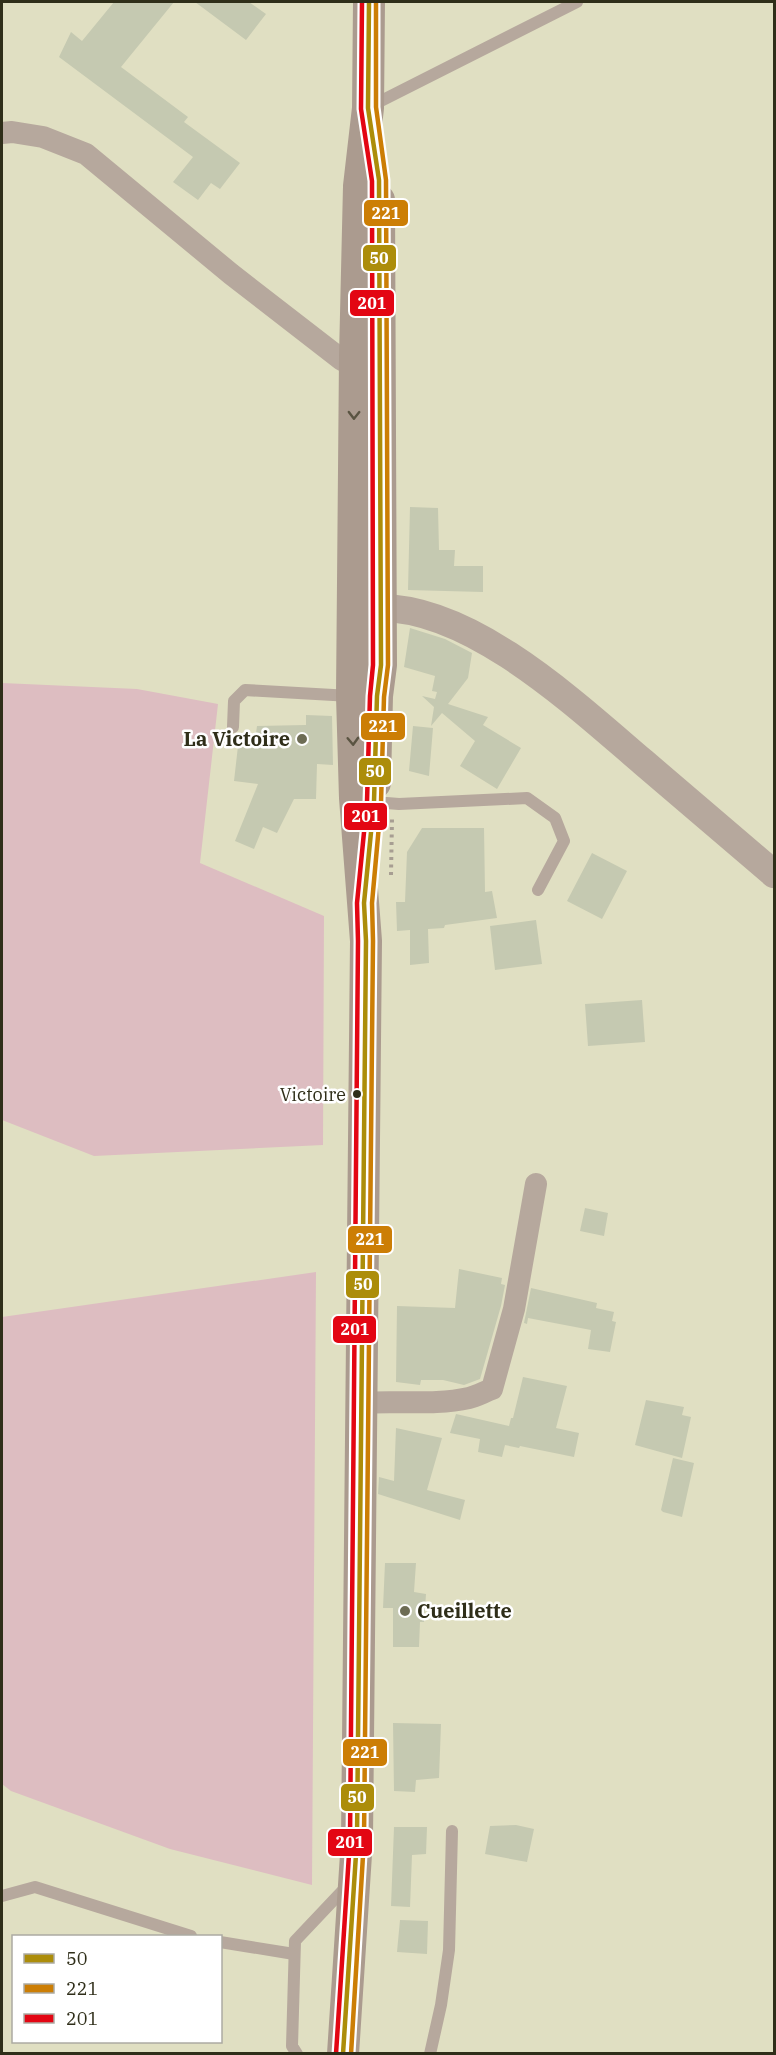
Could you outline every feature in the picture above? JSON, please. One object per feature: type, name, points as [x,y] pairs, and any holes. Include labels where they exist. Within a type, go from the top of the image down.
[{"type":"main road","points":[[343,2054],[357,1827],[360,1403],[364,1246],[366,941],[356,798],[364,696],[381,665],[381,608],[368,481],[373,381],[355,357],[359,186],[368,108],[369,2]]},
{"type":"main road","points":[[364,903],[374,802],[364,696],[352,640],[381,336],[379,180],[368,108]]},
{"type":"main road","points":[[355,357],[381,336]]},
{"type":"main road","points":[[352,640],[381,608]]},
{"type":"street","points":[[2,133],[12,132],[42,137],[86,154],[231,274],[342,360],[355,357]]},
{"type":"street","points":[[381,608],[396,608],[430,617],[461,629],[520,664],[591,718],[774,874]]},
{"type":"street","points":[[360,1403],[386,1401],[432,1403],[470,1398],[492,1389],[514,1309],[536,1184]]},
{"type":"lane","points":[[368,108],[577,2]]},
{"type":"lane","points":[[233,728],[234,700],[245,690],[364,696]]},
{"type":"lane","points":[[374,802],[399,804],[526,798],[555,818],[564,841],[538,890]]},
{"type":"lane","points":[[430,2054],[441,2005],[449,1950],[452,1832]]},
{"type":"lane","points":[[297,2054],[291,2046],[295,1941],[355,1878]]},
{"type":"lane","points":[[2,1896],[35,1887],[188,1935]]},
{"type":"lane","points":[[222,1942],[294,1954]]},
{"type":"shaded area","points":[[2,683],[137,689],[218,704],[200,863],[324,916],[323,1145],[94,1156],[2,1120]]},
{"type":"shaded area","points":[[316,1272],[312,1885],[170,1849],[11,1791],[2,1784],[2,1317]]},
{"type":"building","points":[[114,2],[174,2],[121,67],[188,117],[184,122],[240,163],[220,189],[211,183],[198,200],[173,182],[193,157],[59,57],[71,32],[82,41]]},
{"type":"building","points":[[195,2],[249,2],[266,14],[246,40]]},
{"type":"building","points":[[410,507],[438,508],[439,550],[455,550],[454,566],[483,566],[483,592],[408,590]]},
{"type":"building","points":[[410,628],[445,639],[472,653],[468,678],[448,704],[488,717],[483,725],[521,748],[497,789],[460,766],[475,741],[442,713],[431,726],[434,707],[422,696],[435,699],[437,692],[432,691],[435,676],[404,667]]},
{"type":"building","points":[[306,715],[332,716],[333,765],[317,764],[316,799],[294,799],[277,833],[263,827],[254,849],[235,841],[258,784],[234,781],[238,746],[254,748],[257,726],[306,725]]},
{"type":"building","points":[[413,726],[433,728],[429,776],[409,771]]},
{"type":"building","points":[[422,828],[484,828],[485,892],[492,891],[497,918],[428,929],[429,963],[410,965],[410,930],[397,931],[396,902],[405,902],[407,852]]},
{"type":"building","points":[[592,853],[627,871],[602,919],[567,901]]},
{"type":"building","points":[[536,920],[542,964],[495,970],[490,926]]},
{"type":"building","points":[[642,1000],[645,1042],[588,1046],[585,1004]]},
{"type":"building","points":[[585,1208],[608,1213],[604,1236],[580,1231]]},
{"type":"building","points":[[459,1269],[502,1278],[501,1284],[505,1285],[480,1379],[464,1385],[443,1380],[421,1380],[420,1385],[396,1382],[397,1306],[455,1308]]},
{"type":"building","points":[[531,1288],[597,1303],[596,1308],[614,1312],[612,1321],[616,1322],[610,1352],[588,1349],[591,1330],[528,1318],[527,1324],[524,1323]]},
{"type":"building","points":[[523,1377],[567,1386],[556,1428],[579,1433],[574,1457],[505,1445],[502,1457],[478,1452],[480,1439],[450,1433],[456,1414],[509,1426]]},
{"type":"building","points":[[646,1400],[684,1407],[682,1415],[691,1417],[682,1458],[635,1445]]},
{"type":"building","points":[[396,1428],[442,1438],[427,1490],[465,1500],[460,1520],[378,1494],[379,1477],[394,1481]]},
{"type":"building","points":[[673,1458],[694,1463],[682,1517],[661,1510]]},
{"type":"building","points":[[385,1563],[416,1563],[414,1592],[426,1594],[424,1622],[420,1622],[419,1647],[393,1647],[393,1608],[383,1608]]},
{"type":"building","points":[[393,1723],[441,1724],[439,1778],[416,1780],[415,1792],[394,1791]]},
{"type":"building","points":[[516,1825],[534,1829],[527,1862],[485,1854],[490,1826]]},
{"type":"building","points":[[394,1827],[427,1827],[426,1854],[412,1855],[410,1907],[391,1906]]},
{"type":"building","points":[[400,1920],[428,1921],[427,1954],[397,1952]]},
{"type":"transit line","name":"201","points":[[336,2054],[350,1839],[357,903],[367,802],[373,665],[372,181],[361,109],[362,2]]},
{"type":"transit line","name":"50","points":[[343,2054],[357,1839],[366,941],[364,903],[374,802],[377,696],[381,665],[379,180],[368,108],[369,2]]},
{"type":"transit line","name":"221","points":[[351,2054],[364,1839],[372,903],[381,803],[384,697],[388,665],[386,180],[376,107],[376,2]]},
{"type":"place","name":"La Victoire","points":[[302,739]]},
{"type":"place","name":"Victoire","points":[[357,1094]]},
{"type":"place","name":"Cueillette","points":[[405,1611]]}]
